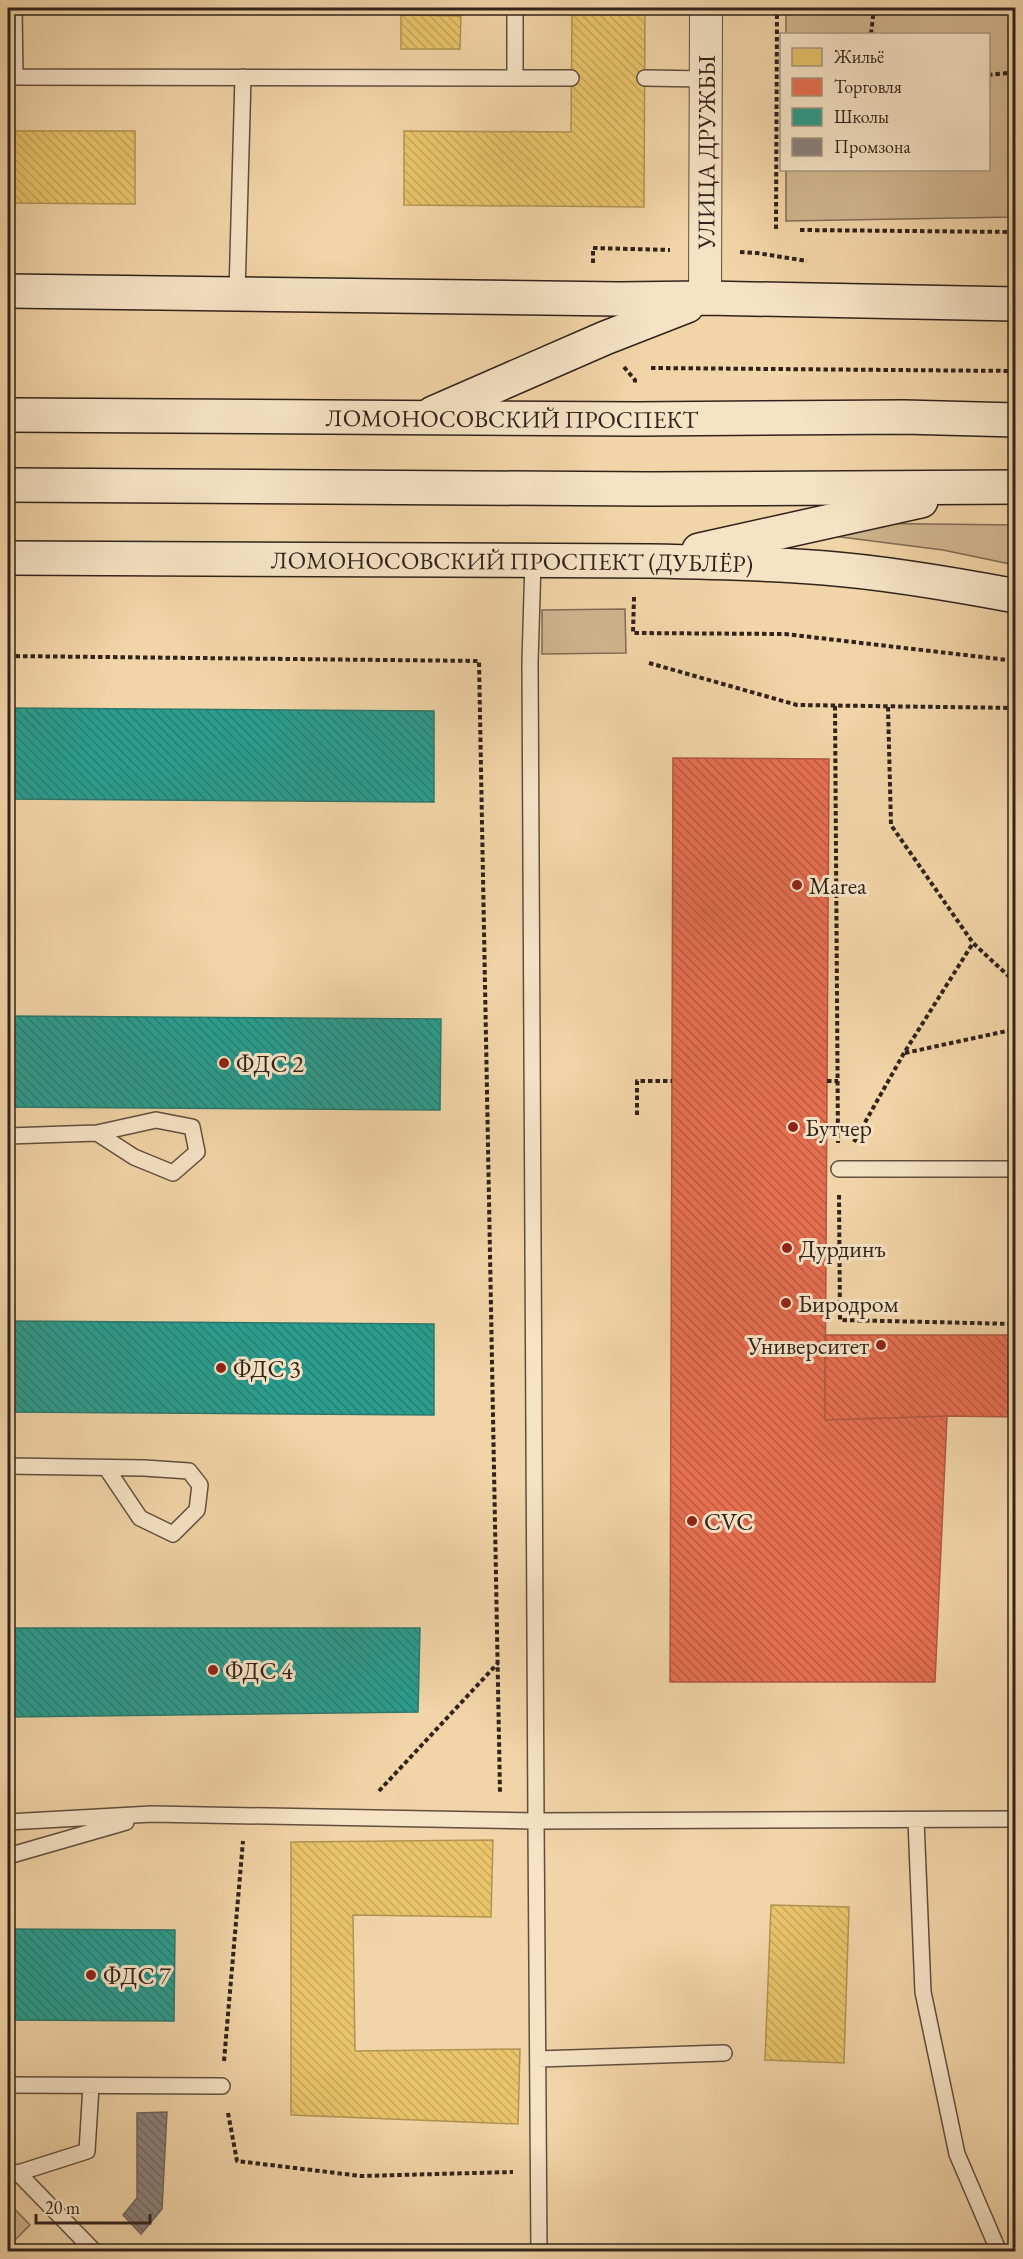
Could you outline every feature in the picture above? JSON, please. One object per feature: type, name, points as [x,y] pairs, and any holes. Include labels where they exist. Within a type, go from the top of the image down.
[{"type":"main road","points":[[8,291],[610,299],[705,298],[1016,304]]},
{"type":"main road","points":[[423,417],[612,335],[705,298]]},
{"type":"main road","name":"ЛОМОНОСОВСКИЙ ПРОСПЕКТ","points":[[8,415],[637,419],[904,417],[1016,420]]},
{"type":"main road","points":[[8,485],[635,489],[1000,487]]},
{"type":"main road","points":[[650,561],[1000,487]]},
{"type":"main road","name":"ЛОМОНОСОВСКИЙ ПРОСПЕКТ (ДУБЛЁР)","points":[[8,558],[650,561],[825,568],[940,582],[1016,596]]},
{"type":"street","name":"УЛИЦА ДРУЖБЫ","points":[[705,298],[706,8]]},
{"type":"lane","points":[[14,8],[11,77],[571,78]]},
{"type":"lane","points":[[515,8],[515,78]]},
{"type":"lane","points":[[237,293],[243,77]]},
{"type":"lane","points":[[645,78],[705,79]]},
{"type":"lane","points":[[533,560],[530,686],[539,2252]]},
{"type":"lane","points":[[8,1136],[97,1133],[156,1120],[192,1127],[197,1152],[173,1173],[134,1157],[97,1133]]},
{"type":"lane","points":[[838,1169],[1016,1169]]},
{"type":"lane","points":[[8,1466],[189,1471],[200,1485],[197,1510],[173,1534],[140,1518],[107,1469]]},
{"type":"lane","points":[[8,1856],[152,1815]]},
{"type":"lane","points":[[8,1822],[152,1815],[500,1821],[1016,1820]]},
{"type":"lane","points":[[916,1820],[923,1992],[957,2154],[999,2252]]},
{"type":"lane","points":[[538,2059],[724,2053]]},
{"type":"lane","points":[[8,2085],[222,2086]]},
{"type":"lane","points":[[91,2086],[87,2151],[13,2172],[95,2252]]},
{"type":"path","points":[[776,229],[779,92],[777,8]]},
{"type":"path","points":[[871,33],[874,8]]},
{"type":"path","points":[[990,75],[1016,72]]},
{"type":"path","points":[[800,230],[1016,232]]},
{"type":"path","points":[[651,368],[1016,371]]},
{"type":"path","points":[[8,656],[479,661],[500,1821]]},
{"type":"path","points":[[649,663],[797,705],[1016,708]]},
{"type":"path","points":[[835,706],[840,1320],[1016,1324]]},
{"type":"path","points":[[888,706],[891,825],[973,943],[1016,983]]},
{"type":"path","points":[[838,1169],[904,1053],[973,943]]},
{"type":"path","points":[[904,1053],[1016,1029]]},
{"type":"path","points":[[637,1115],[637,1081],[672,1081]]},
{"type":"path","points":[[827,1081],[838,1081]]},
{"type":"path","points":[[354,1818],[498,1663]]},
{"type":"path","points":[[245,1816],[222,2086],[237,2161],[361,2176],[538,2171]]},
{"type":"shaded area","points":[[786,8],[1015,8],[1015,217],[786,221],[786,171],[990,171],[990,33],[786,33]]},
{"type":"shaded area","points":[[845,523],[1015,525],[1015,565],[943,550],[825,535]]},
{"type":"shaded area","points":[[625,609],[626,653],[542,654],[542,610]]},
{"type":"shaded area","points":[[8,2202],[30,2225],[8,2247]]},
{"type":"building: Жильё","points":[[572,8],[645,8],[644,207],[404,205],[404,131],[571,132]]},
{"type":"building: Жильё","points":[[401,15],[461,16],[460,49],[401,49]]},
{"type":"building: Жильё","points":[[8,131],[135,131],[135,204],[8,203]]},
{"type":"building: Жильё","points":[[493,1840],[491,1917],[353,1915],[355,2051],[520,2049],[518,2124],[291,2115],[291,1842]]},
{"type":"building: Жильё","points":[[771,1905],[849,1907],[844,2063],[765,2060]]},
{"type":"building: Торговля","points":[[673,758],[829,759],[825,1420],[947,1416],[935,1682],[670,1682]]},
{"type":"building: Торговля","points":[[825,1335],[1016,1335],[1016,1417],[947,1416],[825,1420]]},
{"type":"building: Школы","points":[[8,708],[434,711],[434,802],[8,799]]},
{"type":"building: Школы","name":"ФДС 2","points":[[8,1016],[441,1019],[440,1110],[8,1107]]},
{"type":"building: Школы","name":"ФДС 3","points":[[8,1321],[434,1324],[434,1415],[8,1412]]},
{"type":"building: Школы","name":"ФДС 4","points":[[8,1628],[420,1628],[418,1712],[8,1717]]},
{"type":"building: Школы","name":"ФДС 7","points":[[8,1929],[175,1930],[174,2021],[8,2020]]},
{"type":"building: Промзона","points":[[167,2112],[162,2209],[141,2234],[123,2215],[137,2198],[137,2113]]},
{"type":"place","name":"Marea","points":[[797,885]]},
{"type":"place","name":"ФДС 2","points":[[224,1063]]},
{"type":"place","name":"Бутчер","points":[[793,1127]]},
{"type":"place","name":"Дурдинъ","points":[[787,1248]]},
{"type":"place","name":"Биродром","points":[[786,1303]]},
{"type":"place","name":"Университет","points":[[881,1345]]},
{"type":"place","name":"ФДС 3","points":[[221,1368]]},
{"type":"place","name":"CVC","points":[[692,1521]]},
{"type":"place","name":"ФДС 4","points":[[213,1670]]},
{"type":"place","name":"ФДС 7","points":[[91,1975]]}]
